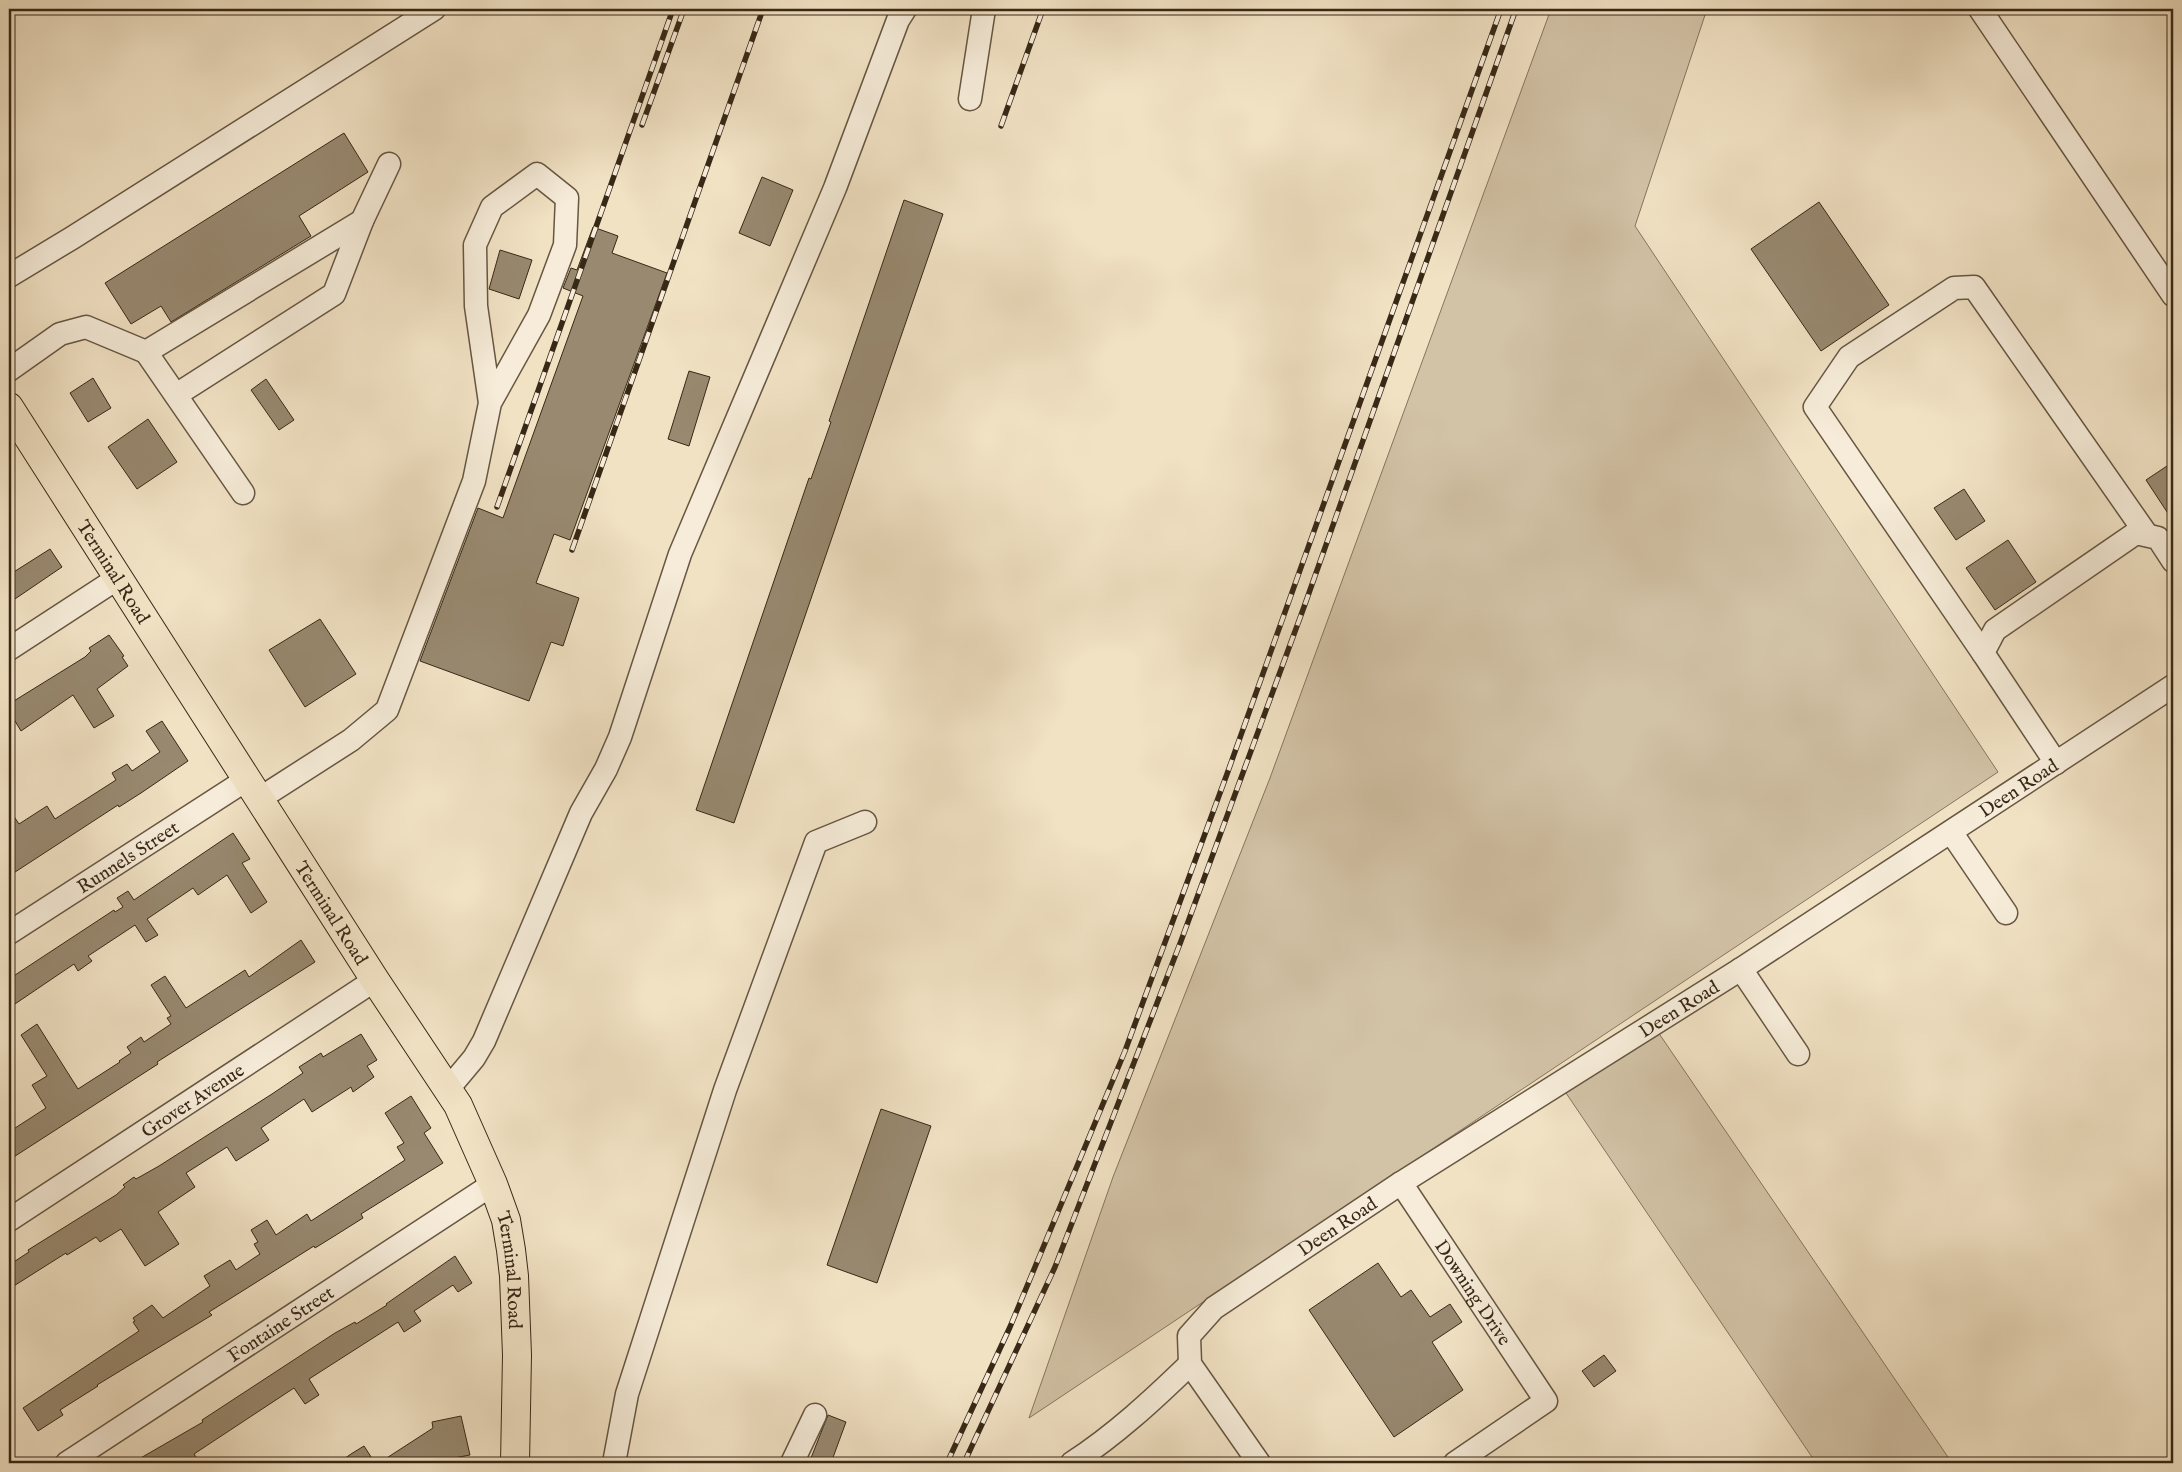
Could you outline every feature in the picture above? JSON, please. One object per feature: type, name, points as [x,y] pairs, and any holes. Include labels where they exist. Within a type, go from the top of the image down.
[{"type":"main road","name":"Terminal Road","points":[[9,408],[252,790],[458,1105],[493,1184],[506,1220],[514,1276],[517,1356],[515,1463]]},
{"type":"street","points":[[9,276],[434,9]]},
{"type":"street","points":[[448,1088],[474,1058],[484,1041],[581,813],[606,769],[620,737],[680,554],[835,188],[898,20],[905,9]]},
{"type":"street","points":[[970,99],[984,9]]},
{"type":"street","points":[[1980,9],[2173,295]]},
{"type":"street","points":[[176,395],[334,294],[362,222],[389,164]]},
{"type":"street","points":[[537,174],[567,198],[565,245],[539,315],[490,403],[476,306],[475,246],[492,207],[537,174]]},
{"type":"street","points":[[146,352],[362,222]]},
{"type":"street","points":[[2056,763],[1815,406],[1849,357],[1954,288],[1974,288],[2147,535]]},
{"type":"street","points":[[9,370],[60,334],[86,327],[146,352],[243,493]]},
{"type":"street","name":"Runnels Street","points":[[9,933],[252,790],[350,740],[388,710],[474,481],[490,403]]},
{"type":"street","points":[[1983,653],[1995,630],[2136,532],[2158,538],[2173,561]]},
{"type":"street","points":[[9,649],[118,578]]},
{"type":"street","name":"Deen Road","points":[[1190,1364],[1189,1336],[1214,1308],[1401,1183],[1741,969],[2173,686]]},
{"type":"street","points":[[614,1463],[627,1394],[725,1090],[816,842],[865,822]]},
{"type":"street","points":[[1951,832],[2006,913]]},
{"type":"street","points":[[1741,969],[1798,1054]]},
{"type":"street","name":"Grover Avenue","points":[[9,1220],[375,980]]},
{"type":"street","name":"Downing Drive","points":[[1401,1183],[1546,1401],[1455,1463]]},
{"type":"street","name":"Fontaine Street","points":[[67,1463],[493,1184]]},
{"type":"street","points":[[1072,1463],[1092,1450],[1149,1404],[1190,1364],[1259,1463]]},
{"type":"street","points":[[792,1463],[815,1415]]},
{"type":"shaded area","points":[[1551,9],[1707,9],[1635,226],[1998,772],[1029,1418],[1113,1177],[1270,778]]},
{"type":"shaded area","points":[[1658,1032],[1952,1463],[1816,1463],[1566,1093]]},
{"type":"building","points":[[344,133],[368,172],[299,216],[311,236],[171,322],[161,306],[131,324],[105,283]]},
{"type":"building","points":[[762,177],[793,190],[770,246],[739,233]]},
{"type":"building","points":[[904,200],[943,214],[734,823],[696,810],[809,478],[811,479],[831,422],[829,421]]},
{"type":"building","points":[[1819,202],[1889,305],[1821,351],[1751,249]]},
{"type":"building","points":[[593,227],[618,236],[612,253],[667,273],[570,540],[554,534],[536,583],[579,598],[563,646],[551,642],[529,701],[420,661],[478,508],[503,518],[583,296],[563,288],[571,268],[577,270]]},
{"type":"building","points":[[500,250],[532,260],[519,299],[489,289]]},
{"type":"building","points":[[689,371],[710,377],[689,446],[668,439]]},
{"type":"building","points":[[93,378],[111,408],[88,422],[70,393]]},
{"type":"building","points":[[266,379],[294,420],[279,430],[251,390]]},
{"type":"building","points":[[148,419],[177,462],[137,489],[108,447]]},
{"type":"building","points":[[2173,462],[2173,521],[2146,480]]},
{"type":"building","points":[[1964,489],[1985,521],[1956,540],[1934,508]]},
{"type":"building","points":[[2008,540],[2036,582],[1995,610],[1966,568]]},
{"type":"building","points":[[50,549],[62,567],[9,603],[9,575]]},
{"type":"building","points":[[320,619],[356,674],[305,707],[269,650]]},
{"type":"building","points":[[109,635],[124,656],[122,657],[128,666],[97,689],[114,716],[94,728],[73,695],[21,731],[9,711],[9,704],[85,657],[91,651],[89,648]]},
{"type":"building","points":[[162,721],[188,761],[141,793],[119,807],[118,805],[9,876],[9,809],[19,824],[47,806],[55,819],[116,780],[112,773],[127,764],[132,771],[160,752],[146,731]]},
{"type":"building","points":[[233,833],[250,859],[242,863],[267,902],[251,913],[227,875],[198,895],[193,888],[147,919],[158,935],[146,942],[135,925],[88,956],[92,961],[78,971],[74,964],[9,1008],[9,979],[114,910],[115,912],[123,907],[117,898],[128,891],[134,900]]},
{"type":"building","points":[[301,940],[315,962],[157,1062],[158,1064],[9,1160],[9,1132],[46,1108],[32,1085],[47,1076],[21,1035],[37,1024],[78,1089],[131,1053],[127,1047],[141,1037],[144,1042],[171,1024],[167,1018],[171,1016],[151,985],[165,976],[186,1008],[245,970],[249,977]]},
{"type":"building","points":[[361,1034],[377,1060],[367,1066],[374,1077],[353,1092],[351,1087],[312,1112],[304,1099],[261,1128],[269,1140],[236,1161],[227,1147],[186,1173],[195,1187],[158,1212],[179,1244],[145,1266],[121,1229],[100,1242],[96,1237],[67,1255],[66,1253],[9,1289],[9,1265],[29,1252],[28,1250],[116,1195],[125,1187],[123,1185],[134,1177],[136,1179],[159,1166],[272,1094],[303,1073],[299,1067],[321,1053],[323,1057]]},
{"type":"building","points":[[411,1096],[431,1128],[424,1133],[443,1163],[361,1214],[363,1218],[315,1248],[314,1246],[209,1312],[212,1315],[97,1385],[60,1410],[63,1415],[38,1431],[23,1408],[139,1331],[133,1322],[135,1321],[133,1318],[152,1305],[163,1318],[210,1286],[204,1276],[230,1260],[236,1270],[260,1254],[254,1244],[258,1242],[251,1230],[267,1220],[276,1235],[307,1214],[311,1221],[405,1160],[397,1147],[404,1143],[385,1113]]},
{"type":"building","points":[[881,1109],[931,1126],[877,1283],[827,1265]]},
{"type":"building","points":[[455,1256],[472,1283],[458,1292],[453,1285],[414,1311],[421,1321],[404,1332],[398,1322],[309,1379],[319,1395],[305,1404],[294,1388],[194,1454],[200,1463],[132,1463],[203,1422],[202,1420],[335,1333],[355,1322],[356,1324],[387,1305]]},
{"type":"building","points":[[1378,1263],[1401,1297],[1411,1290],[1430,1317],[1450,1304],[1462,1322],[1432,1342],[1463,1390],[1394,1437],[1309,1310]]},
{"type":"building","points":[[1604,1355],[1616,1371],[1594,1387],[1582,1371]]},
{"type":"building","points":[[828,1415],[846,1422],[831,1463],[809,1463]]},
{"type":"building","points":[[461,1416],[470,1455],[427,1463],[379,1463],[433,1428],[432,1422]]},
{"type":"building","points":[[364,1446],[375,1463],[338,1463],[351,1454]]},
{"type":"railway","points":[[497,507],[673,9]]},
{"type":"railway","points":[[642,125],[684,9]]},
{"type":"railway","points":[[572,550],[763,9]]},
{"type":"railway","points":[[1001,126],[1043,9]]},
{"type":"railway","points":[[947,1463],[1010,1327],[1125,1051],[1227,774],[1501,9]]},
{"type":"railway","points":[[964,1463],[1055,1267],[1181,941],[1304,607],[1516,9]]}]
